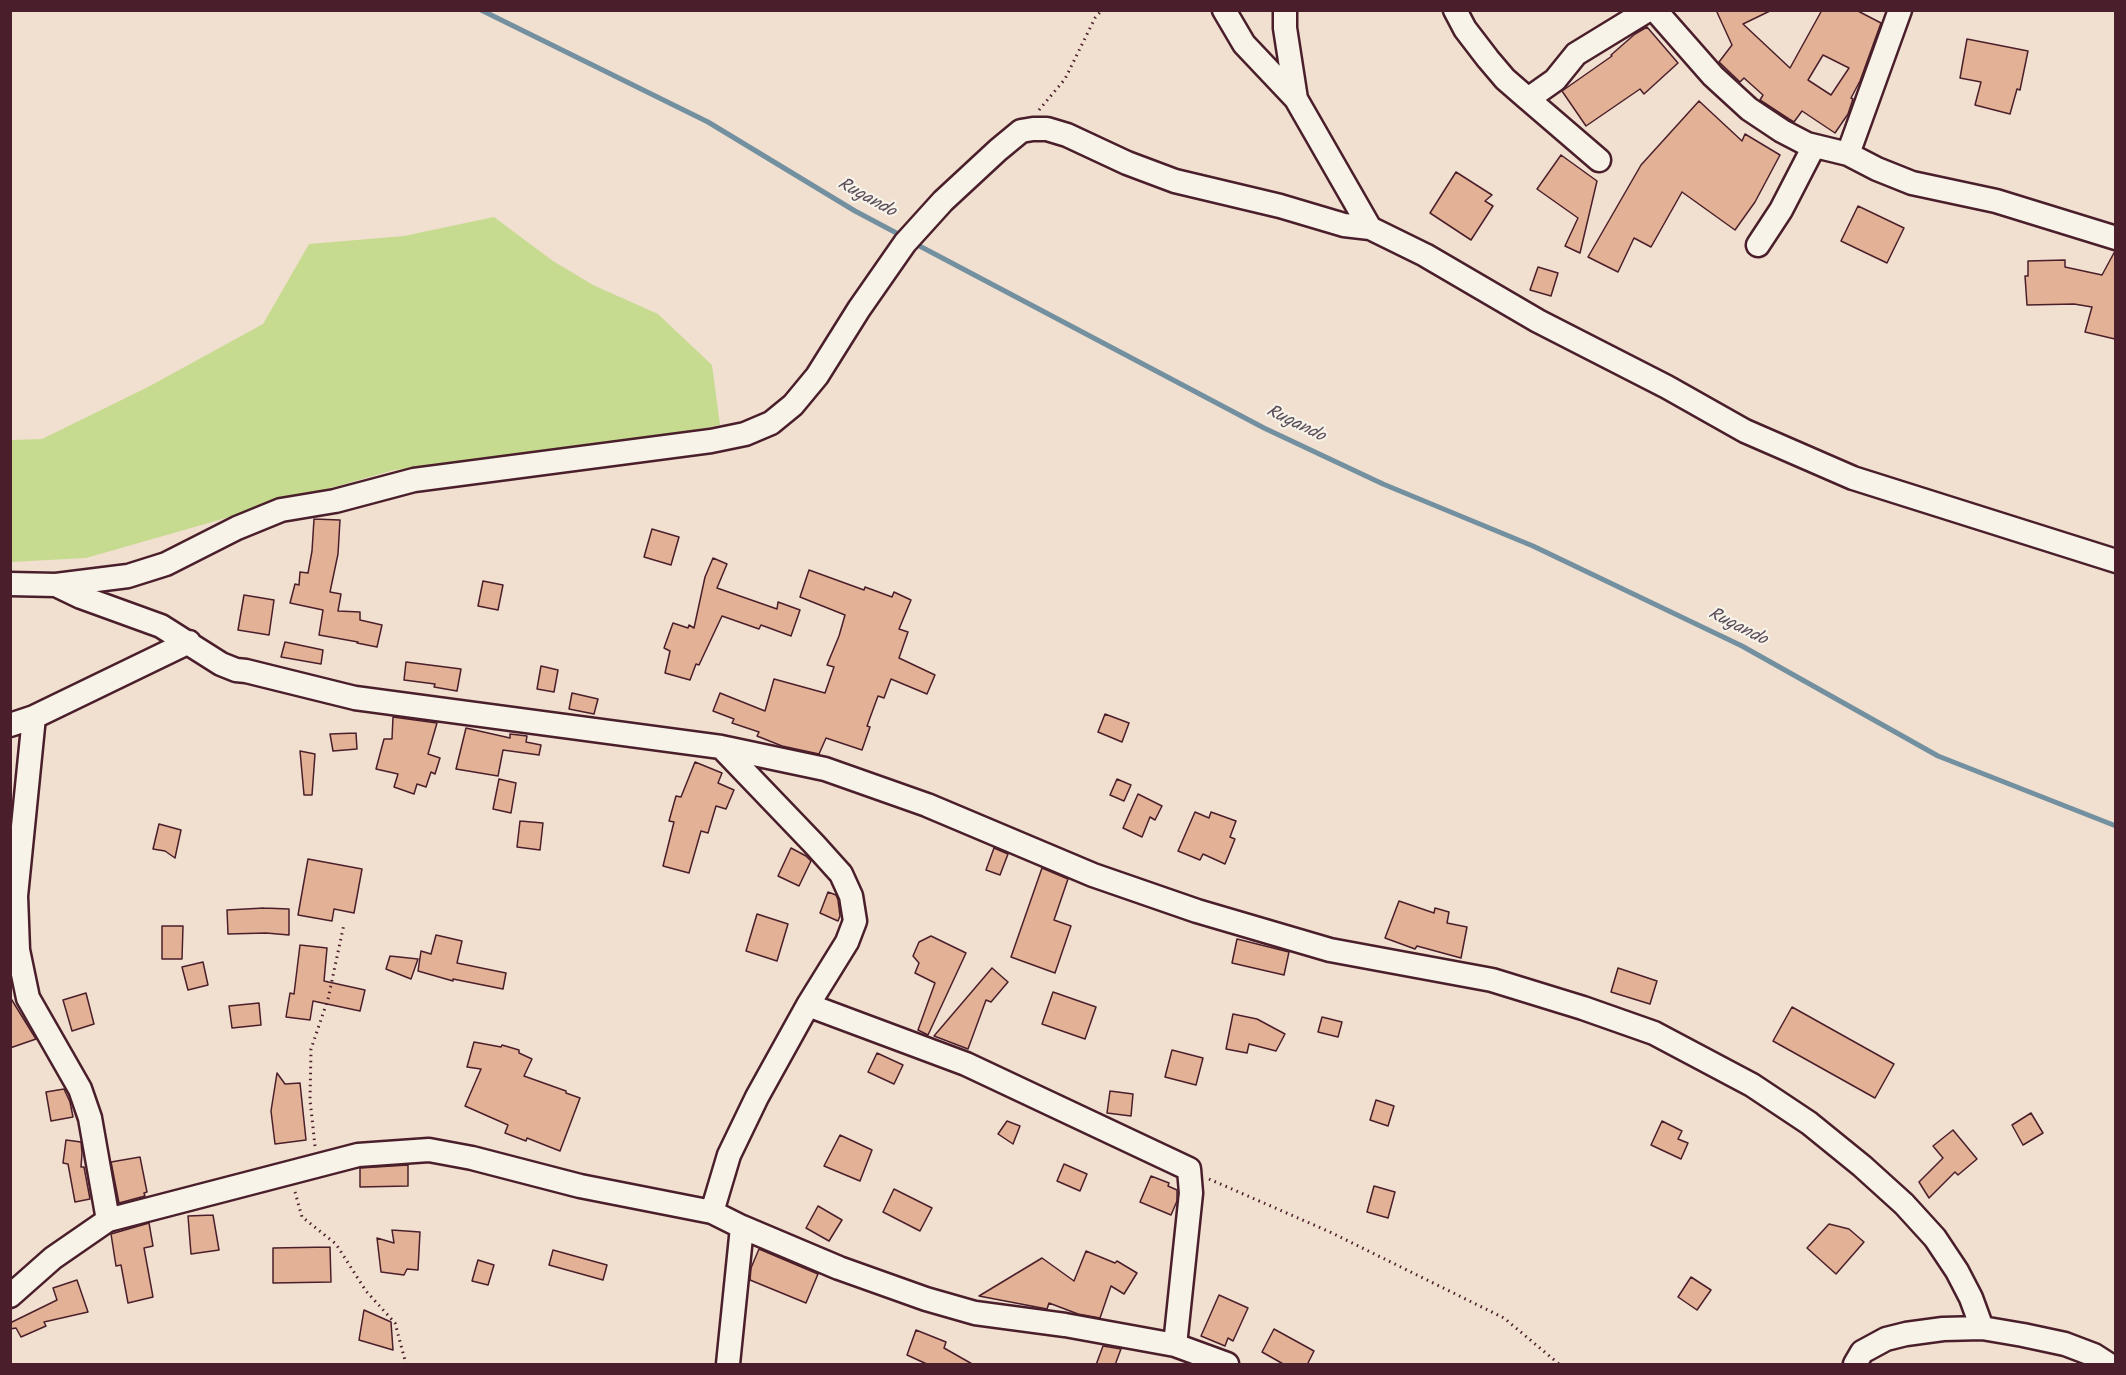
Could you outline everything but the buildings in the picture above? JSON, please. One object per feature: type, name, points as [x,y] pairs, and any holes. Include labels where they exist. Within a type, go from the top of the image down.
[{"type":"street","points":[[1224,10],[1244,44],[1296,99],[1370,228]]},
{"type":"street","points":[[1285,10],[1285,28],[1296,99]]},
{"type":"street","points":[[1455,10],[1466,29],[1505,79],[1599,160]]},
{"type":"street","points":[[1528,99],[1555,80],[1576,54],[1648,10]]},
{"type":"street","points":[[1654,10],[1713,76],[1749,109],[1807,144],[1848,154],[1912,183],[1996,201],[2115,238]]},
{"type":"street","points":[[1848,154],[1900,10]]},
{"type":"street","points":[[10,584],[56,585],[128,576],[166,564],[237,528],[281,510],[335,501],[414,480],[711,441],[745,434],[771,423],[793,405],[817,376],[858,309],[905,243],[943,201],[1021,131],[1047,129],[1068,135],[1156,175],[1175,181],[1280,206],[1344,225],[1370,228],[1425,255],[1528,315],[1756,436],[1853,478],[2115,561]]},
{"type":"street","points":[[1758,245],[1781,210],[1814,146]]},
{"type":"street","points":[[56,585],[90,601],[161,626],[227,668],[355,698],[721,747],[825,769],[876,786],[1104,879],[1233,922],[1330,950],[1492,980],[1654,1033],[1752,1085],[1809,1123],[1862,1166],[1904,1204],[1935,1238],[1957,1271],[1971,1298],[1982,1328]]},
{"type":"street","points":[[10,725],[34,717],[189,642]]},
{"type":"street","points":[[34,717],[16,896],[18,950],[28,998],[80,1089],[90,1118],[108,1221]]},
{"type":"street","points":[[712,1212],[729,1155],[757,1097],[808,1005],[847,942],[855,921],[851,896],[840,874],[721,747]]},
{"type":"street","points":[[808,1005],[966,1064],[1189,1169],[1191,1193],[1174,1345]]},
{"type":"street","points":[[10,1296],[53,1258],[108,1221],[358,1155],[429,1150],[472,1158],[580,1186],[712,1212],[850,1272],[926,1299],[975,1313],[1065,1325],[1174,1345],[1227,1365]]},
{"type":"street","points":[[728,1365],[742,1227]]},
{"type":"street","points":[[1855,1365],[1862,1352],[1886,1339],[1943,1329],[1982,1328],[2065,1344],[2094,1355],[2108,1365]]},
{"type":"path","points":[[1021,131],[1065,79],[1095,18],[1102,10]]},
{"type":"path","points":[[317,1165],[310,1100],[311,1049],[328,999],[344,924]]},
{"type":"path","points":[[1189,1169],[1330,1232],[1504,1318],[1559,1365]]},
{"type":"path","points":[[288,1172],[302,1217],[336,1244],[366,1291],[395,1323],[406,1365]]},
{"type":"green space","points":[[494,217],[553,261],[593,285],[658,314],[712,365],[720,425],[584,453],[394,470],[86,558],[11,562],[11,440],[42,439],[148,387],[263,324],[309,244],[404,236]]},
{"type":"waterway","name":"Rugando","points":[[481,10],[708,122],[855,211],[904,237]]},
{"type":"waterway","name":"Rugando","points":[[912,242],[1264,428],[1383,484],[1533,546],[1742,646],[1938,756],[2116,826]]}]
